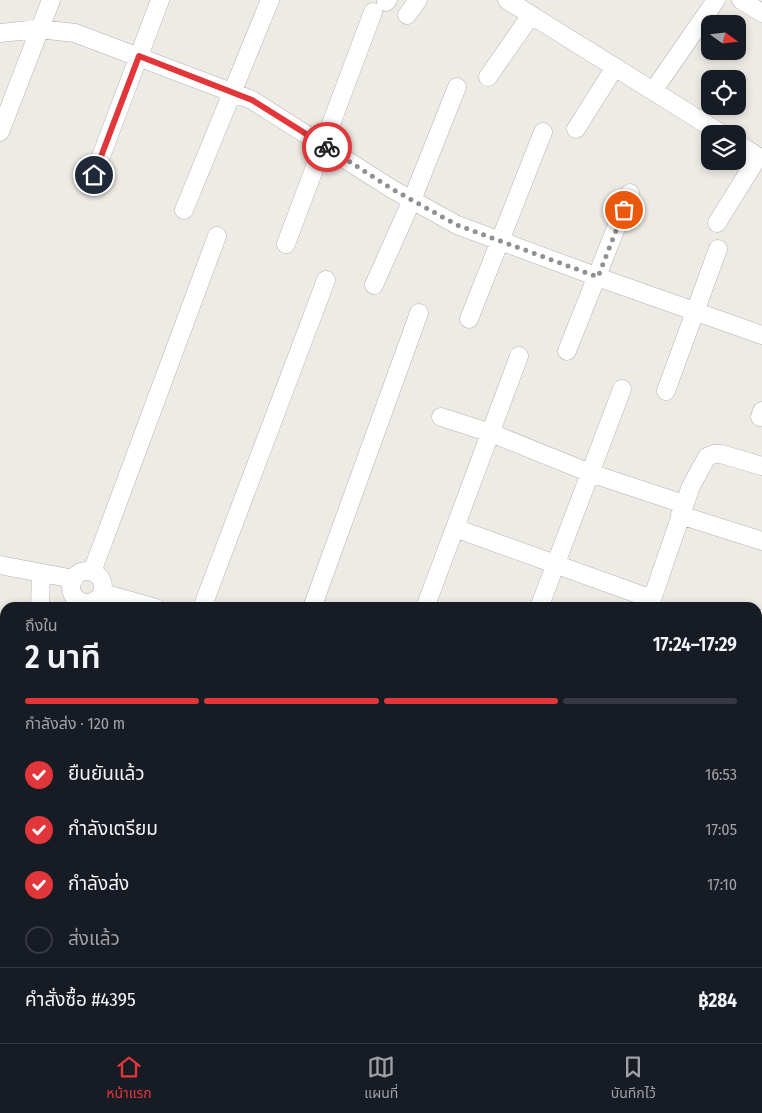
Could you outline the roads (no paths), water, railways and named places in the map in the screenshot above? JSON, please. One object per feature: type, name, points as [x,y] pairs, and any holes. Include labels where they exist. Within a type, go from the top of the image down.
[{"type":"street","points":[[0,132],[51,0]]},
{"type":"street","points":[[94,175],[160,0]]},
{"type":"street","points":[[184,210],[270,0]]},
{"type":"street","points":[[407,15],[418,0]]},
{"type":"street","points":[[507,0],[708,125]]},
{"type":"street","points":[[654,91],[716,0]]},
{"type":"street","points":[[741,0],[762,13]]},
{"type":"street","points":[[286,244],[322,144],[382,5]]},
{"type":"street","points":[[488,77],[530,15]]},
{"type":"street","points":[[0,33],[39,29],[75,33],[252,100],[412,200],[457,225],[762,335]]},
{"type":"street","points":[[576,129],[615,67]]},
{"type":"street","points":[[374,284],[412,200],[457,87]]},
{"type":"street","points":[[470,319],[543,132]]},
{"type":"street","points":[[717,223],[760,158],[746,149]]},
{"type":"street","points":[[567,351],[630,193]]},
{"type":"street","points":[[92,572],[217,236]]},
{"type":"street","points":[[666,391],[718,249]]},
{"type":"street","points":[[204,602],[326,280]]},
{"type":"street","points":[[314,602],[420,314]]},
{"type":"street","points":[[427,602],[519,356]]},
{"type":"street","points":[[541,602],[622,389]]},
{"type":"street","points":[[442,417],[491,433],[762,541]]},
{"type":"street","points":[[650,602],[690,486],[707,456],[721,454],[762,466]]},
{"type":"street","points":[[455,528],[556,563],[648,602]]},
{"type":"street","points":[[0,565],[74,579]]},
{"type":"street","points":[[85,602],[76,598],[71,589],[74,579],[81,572],[92,572],[102,582],[102,593],[99,598],[92,602]]},
{"type":"street","points":[[40,602],[41,573]]},
{"type":"street","points":[[102,593],[134,602]]}]
